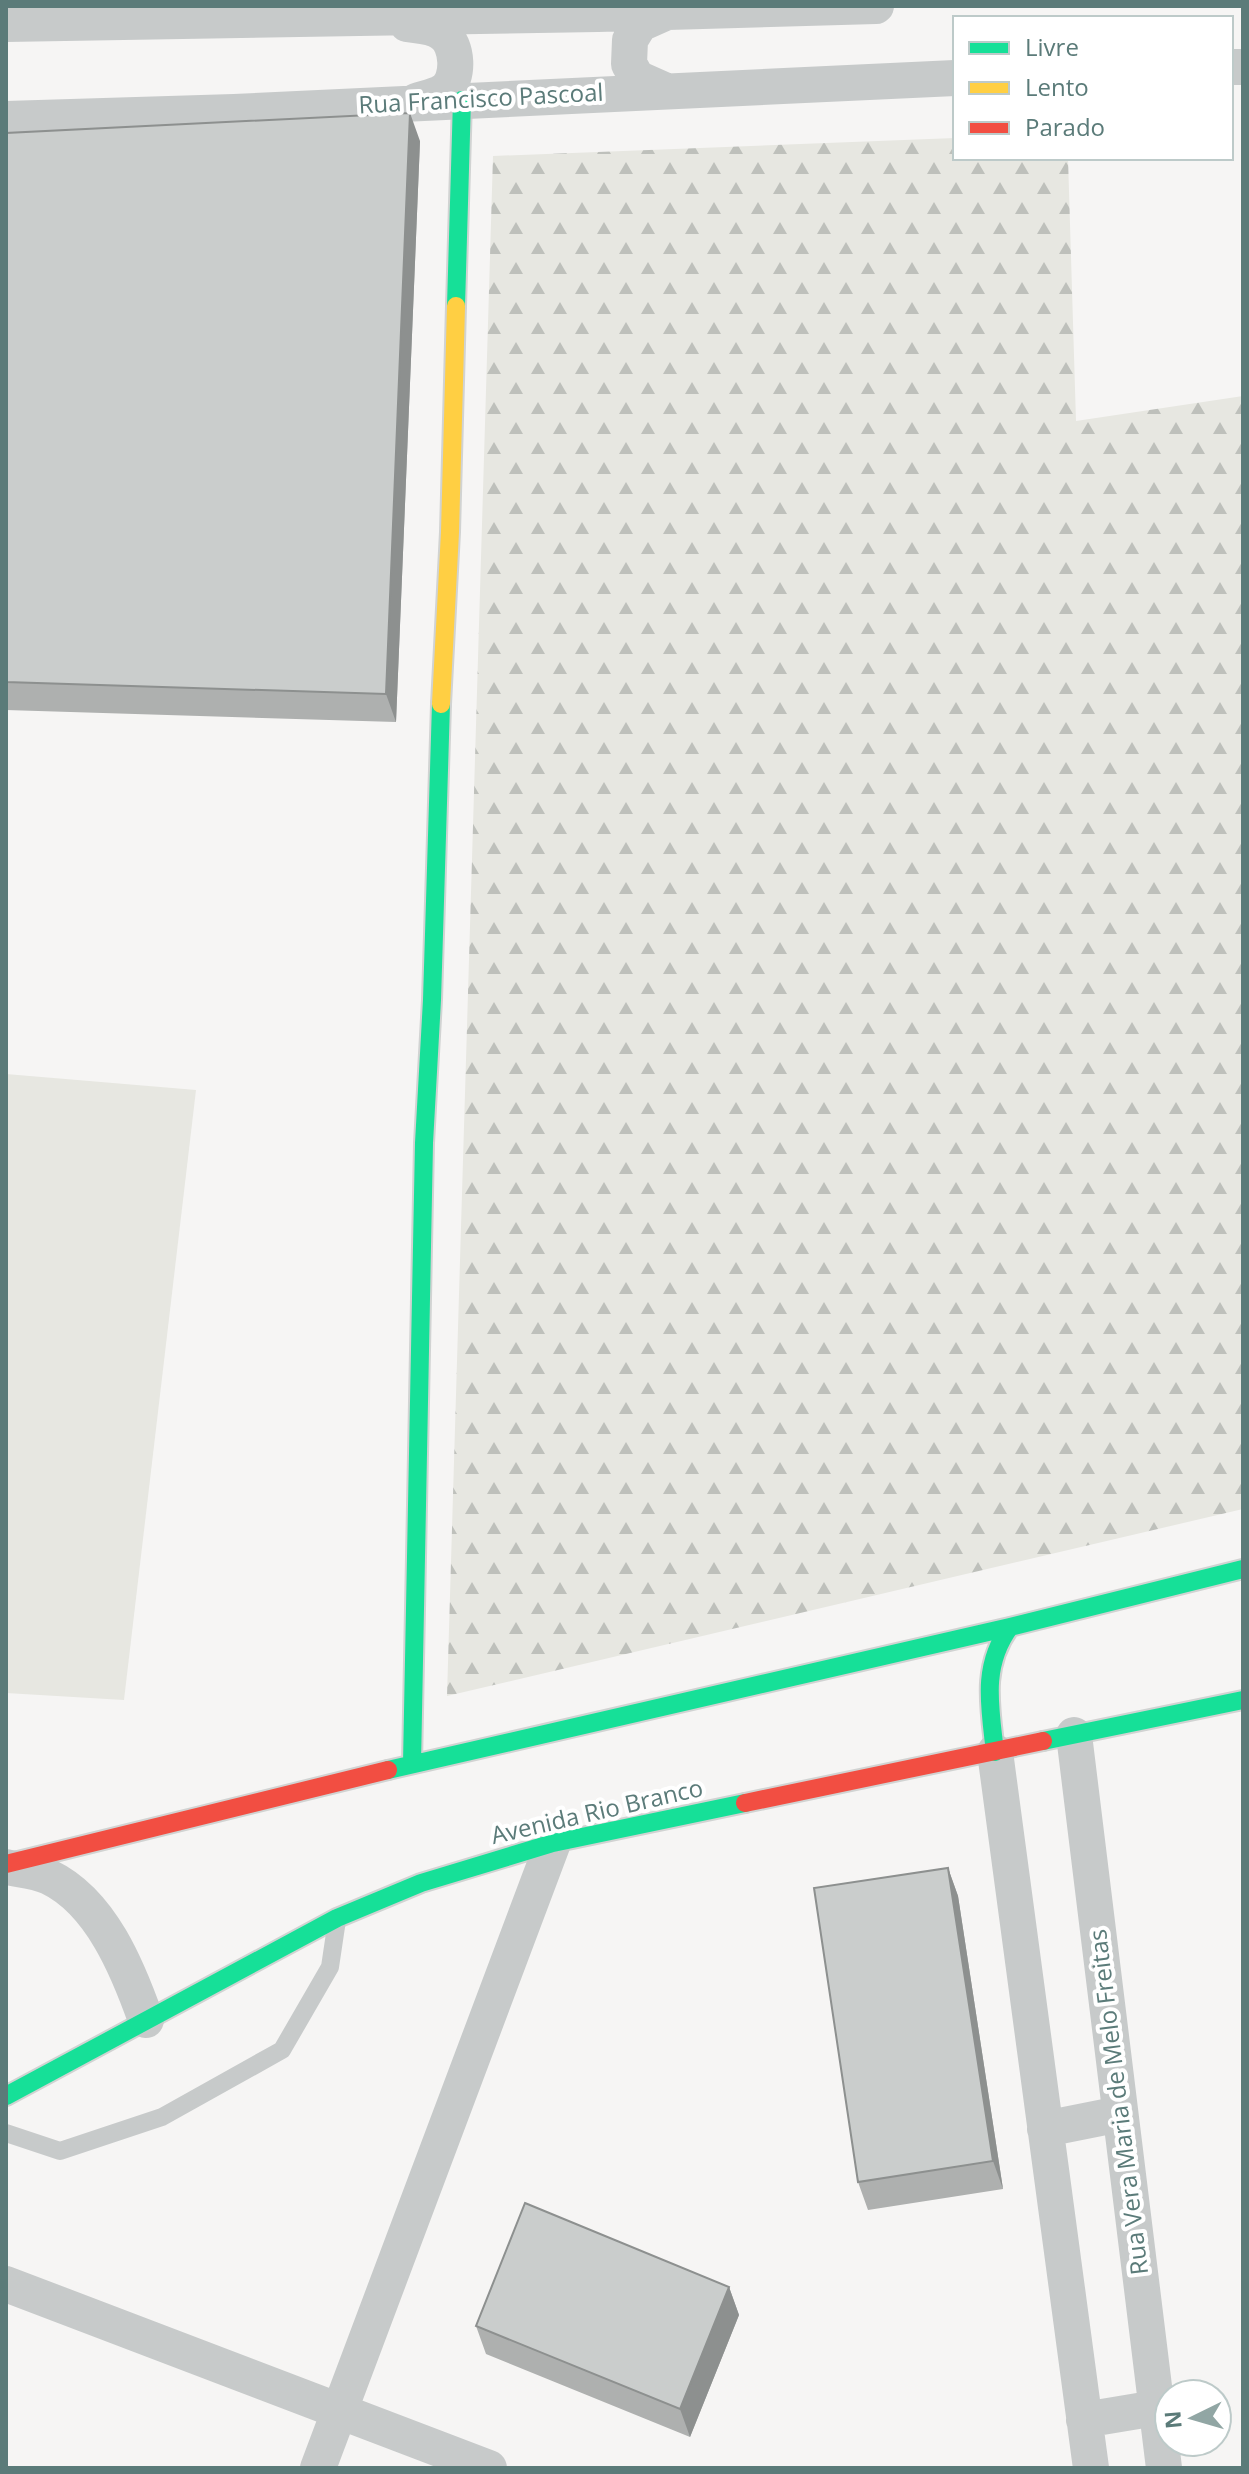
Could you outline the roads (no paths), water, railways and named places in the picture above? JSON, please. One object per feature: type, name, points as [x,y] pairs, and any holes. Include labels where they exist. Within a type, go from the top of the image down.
[{"type":"main road","points":[[412,1764],[424,1143],[450,516],[462,100]]},
{"type":"main road","points":[[6,1866],[412,1764],[1010,1627],[1243,1569]]},
{"type":"main road","points":[[995,1752],[989,1687],[992,1659],[996,1646],[1010,1627]]},
{"type":"main road","name":"Avenida Rio Branco","points":[[6,2096],[337,1918],[421,1883],[553,1843],[1243,1700]]},
{"type":"street","points":[[6,24],[876,6]]},
{"type":"street","points":[[664,90],[637,78],[629,64],[630,40],[640,24],[667,12]]},
{"type":"street","points":[[375,17],[436,29],[447,36],[453,48],[454,80],[445,91],[414,102]]},
{"type":"street","name":"Rua Francisco Pascoal","points":[[6,119],[234,120],[414,102],[953,78]]},
{"type":"street","name":"Rua Vera Maria de Melo Freitas","points":[[1074,1735],[1153,2384]]},
{"type":"street","points":[[995,1752],[1091,2468]]},
{"type":"street","points":[[318,2468],[553,1843]]},
{"type":"street","points":[[6,1866],[48,1877],[85,1904],[111,1940],[146,2020]]},
{"type":"street","points":[[1045,2129],[1120,2114]]},
{"type":"street","points":[[6,2284],[489,2468]]},
{"type":"street","points":[[1084,2420],[1153,2408]]},
{"type":"lane","points":[[6,2133],[60,2151],[162,2117],[282,2050],[330,1967],[337,1918]]}]
